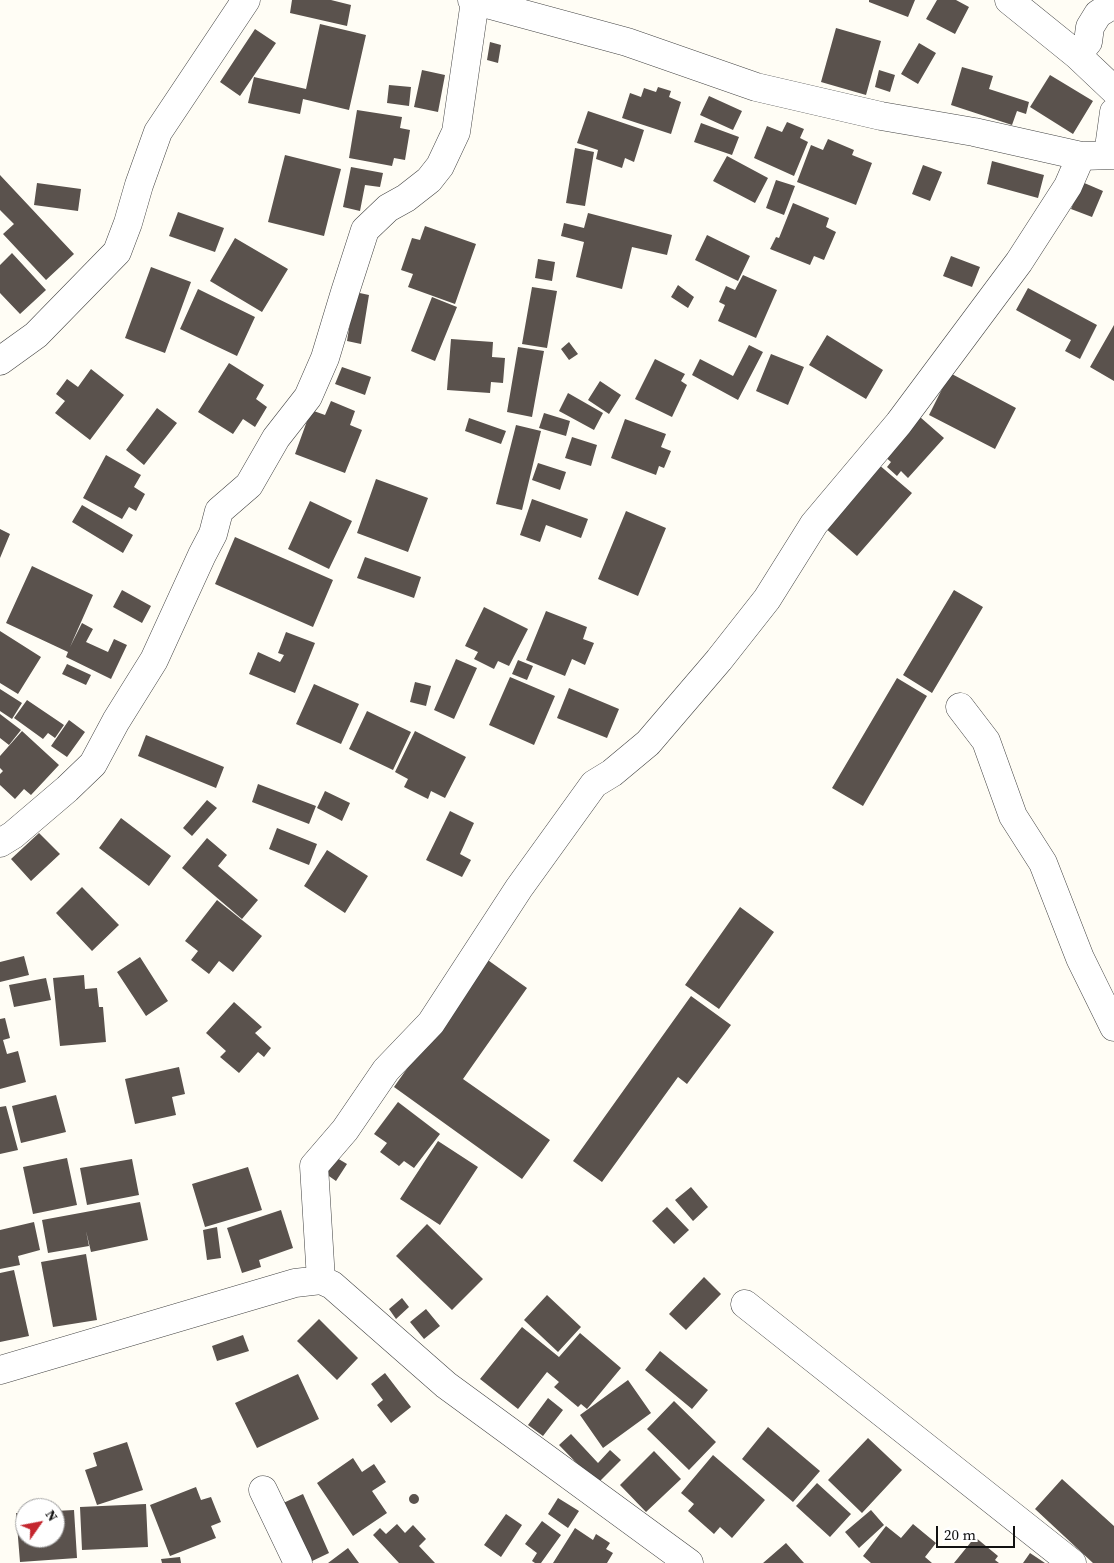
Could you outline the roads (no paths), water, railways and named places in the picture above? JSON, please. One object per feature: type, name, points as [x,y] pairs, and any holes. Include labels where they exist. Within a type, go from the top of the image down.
[{"type":"street","points":[[0,361],[36,335],[116,252],[128,223],[158,132],[246,0]]},
{"type":"street","points":[[1009,0],[1077,55],[1114,90]]},
{"type":"street","points":[[0,843],[13,835],[67,789],[92,764],[154,660],[213,534],[218,511],[249,485],[276,438],[308,397],[325,358],[365,230],[388,208],[406,198],[429,180],[440,166],[456,132],[483,1],[627,42],[756,87],[881,116],[1101,155]]},
{"type":"street","points":[[1077,55],[1088,42],[1090,27],[1098,14],[1114,4]]},
{"type":"street","points":[[321,1280],[314,1166],[345,1130],[386,1070],[431,1023],[519,888],[594,784],[612,773],[648,743],[719,660],[767,599],[814,524],[899,423],[1019,262],[1068,186],[1101,155],[1114,112]]},
{"type":"street","points":[[960,707],[986,741],[1014,816],[1043,863],[1080,958],[1114,1027]]},
{"type":"street","points":[[0,1370],[295,1284],[321,1280],[332,1285],[446,1385],[689,1563]]},
{"type":"street","points":[[745,1304],[1072,1563]]},
{"type":"street","points":[[264,1490],[298,1563]]}]
